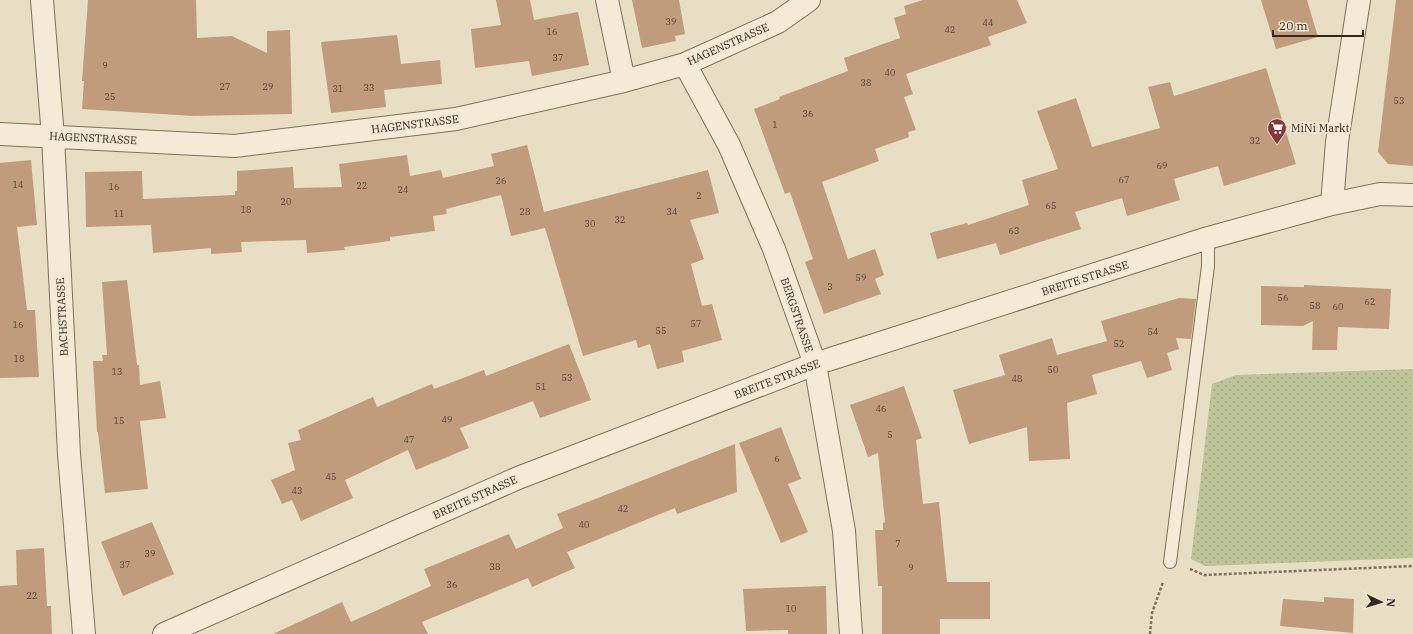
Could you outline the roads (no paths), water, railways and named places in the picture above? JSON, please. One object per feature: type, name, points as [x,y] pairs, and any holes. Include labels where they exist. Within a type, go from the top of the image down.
[{"type":"street","name":"BACHSTRASSE","points":[[42,0],[53,136],[69,454],[84,634]]},
{"type":"street","points":[[607,0],[624,81]]},
{"type":"street","name":"HAGENSTRASSE","points":[[0,134],[235,146],[456,119],[624,81],[685,64],[778,22],[809,0]]},
{"type":"street","points":[[1332,204],[1337,142],[1359,0]]},
{"type":"street","name":"BERGSTRASSE","points":[[685,64],[729,145],[768,235],[815,364],[844,531],[851,634]]},
{"type":"street","name":"BREITE STRASSE","points":[[164,634],[518,478],[815,364],[1208,238],[1332,204],[1380,194],[1413,195]]},
{"type":"lane","points":[[1170,562],[1208,266],[1208,238]]},
{"type":"place","name":"MiNi Markt","points":[[1277,145]]}]
